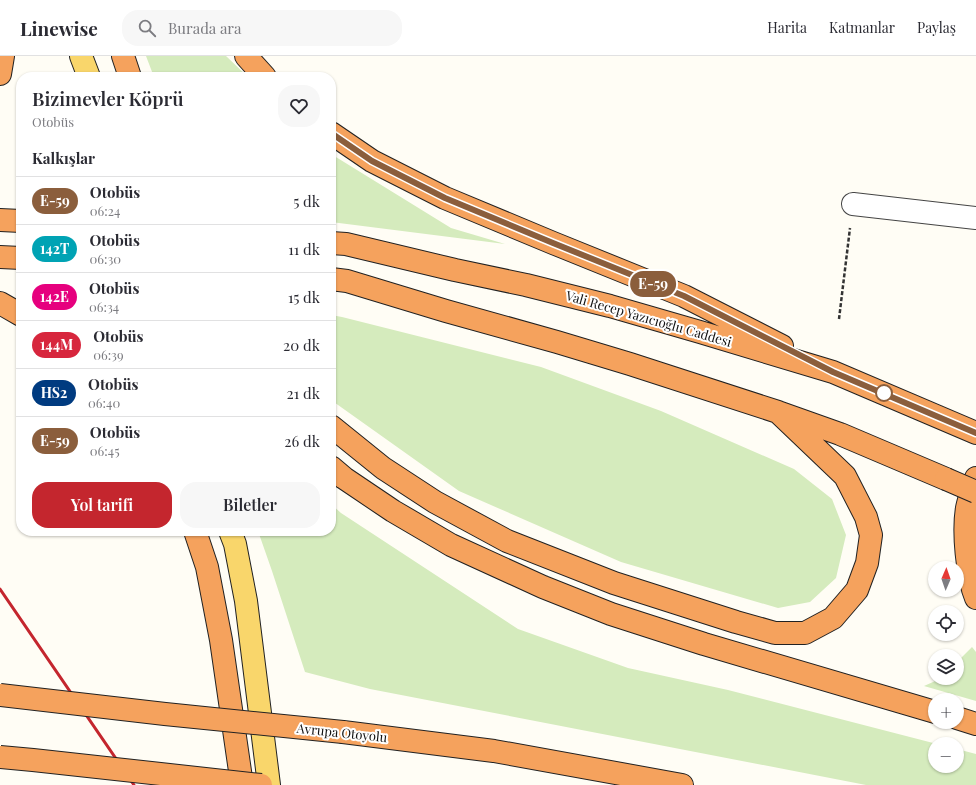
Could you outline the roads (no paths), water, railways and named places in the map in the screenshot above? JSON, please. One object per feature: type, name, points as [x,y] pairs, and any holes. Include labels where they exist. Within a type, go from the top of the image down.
[{"type":"highway","points":[[0,74],[4,56]]},
{"type":"highway","points":[[123,56],[128,72]]},
{"type":"highway","points":[[246,56],[260,72]]},
{"type":"highway","points":[[336,136],[372,161],[445,198],[684,296],[833,372]]},
{"type":"highway","points":[[0,220],[16,221]]},
{"type":"highway","name":"Vali Recep Yazıcıoğlu Caddesi","points":[[338,244],[526,285],[610,306],[833,372],[967,429]]},
{"type":"highway","points":[[0,257],[16,258]]},
{"type":"highway","points":[[339,280],[571,346],[778,412],[840,434],[976,492]]},
{"type":"highway","points":[[0,303],[16,312]]},
{"type":"highway","points":[[336,430],[383,468],[435,502],[507,541],[614,582],[736,622],[775,633],[805,633],[833,618],[857,590],[867,563],[871,535],[866,517],[845,476],[778,412]]},
{"type":"highway","points":[[336,471],[393,511],[451,545],[543,587],[611,614],[704,644],[928,710]]},
{"type":"highway","points":[[976,478],[967,508],[966,531],[968,561],[976,598]]},
{"type":"highway","points":[[197,536],[207,567],[220,640],[242,785]]},
{"type":"highway","name":"Avrupa Otoyolu","points":[[0,695],[343,732],[494,751],[682,785]]},
{"type":"highway","points":[[964,720],[976,724]]},
{"type":"highway","points":[[0,757],[261,785]]},
{"type":"main road","points":[[81,56],[87,72]]},
{"type":"main road","points":[[232,536],[235,544],[246,600],[269,785]]},
{"type":"street","points":[[853,204],[976,218]]},
{"type":"railway","points":[[0,589],[134,785]]}]
